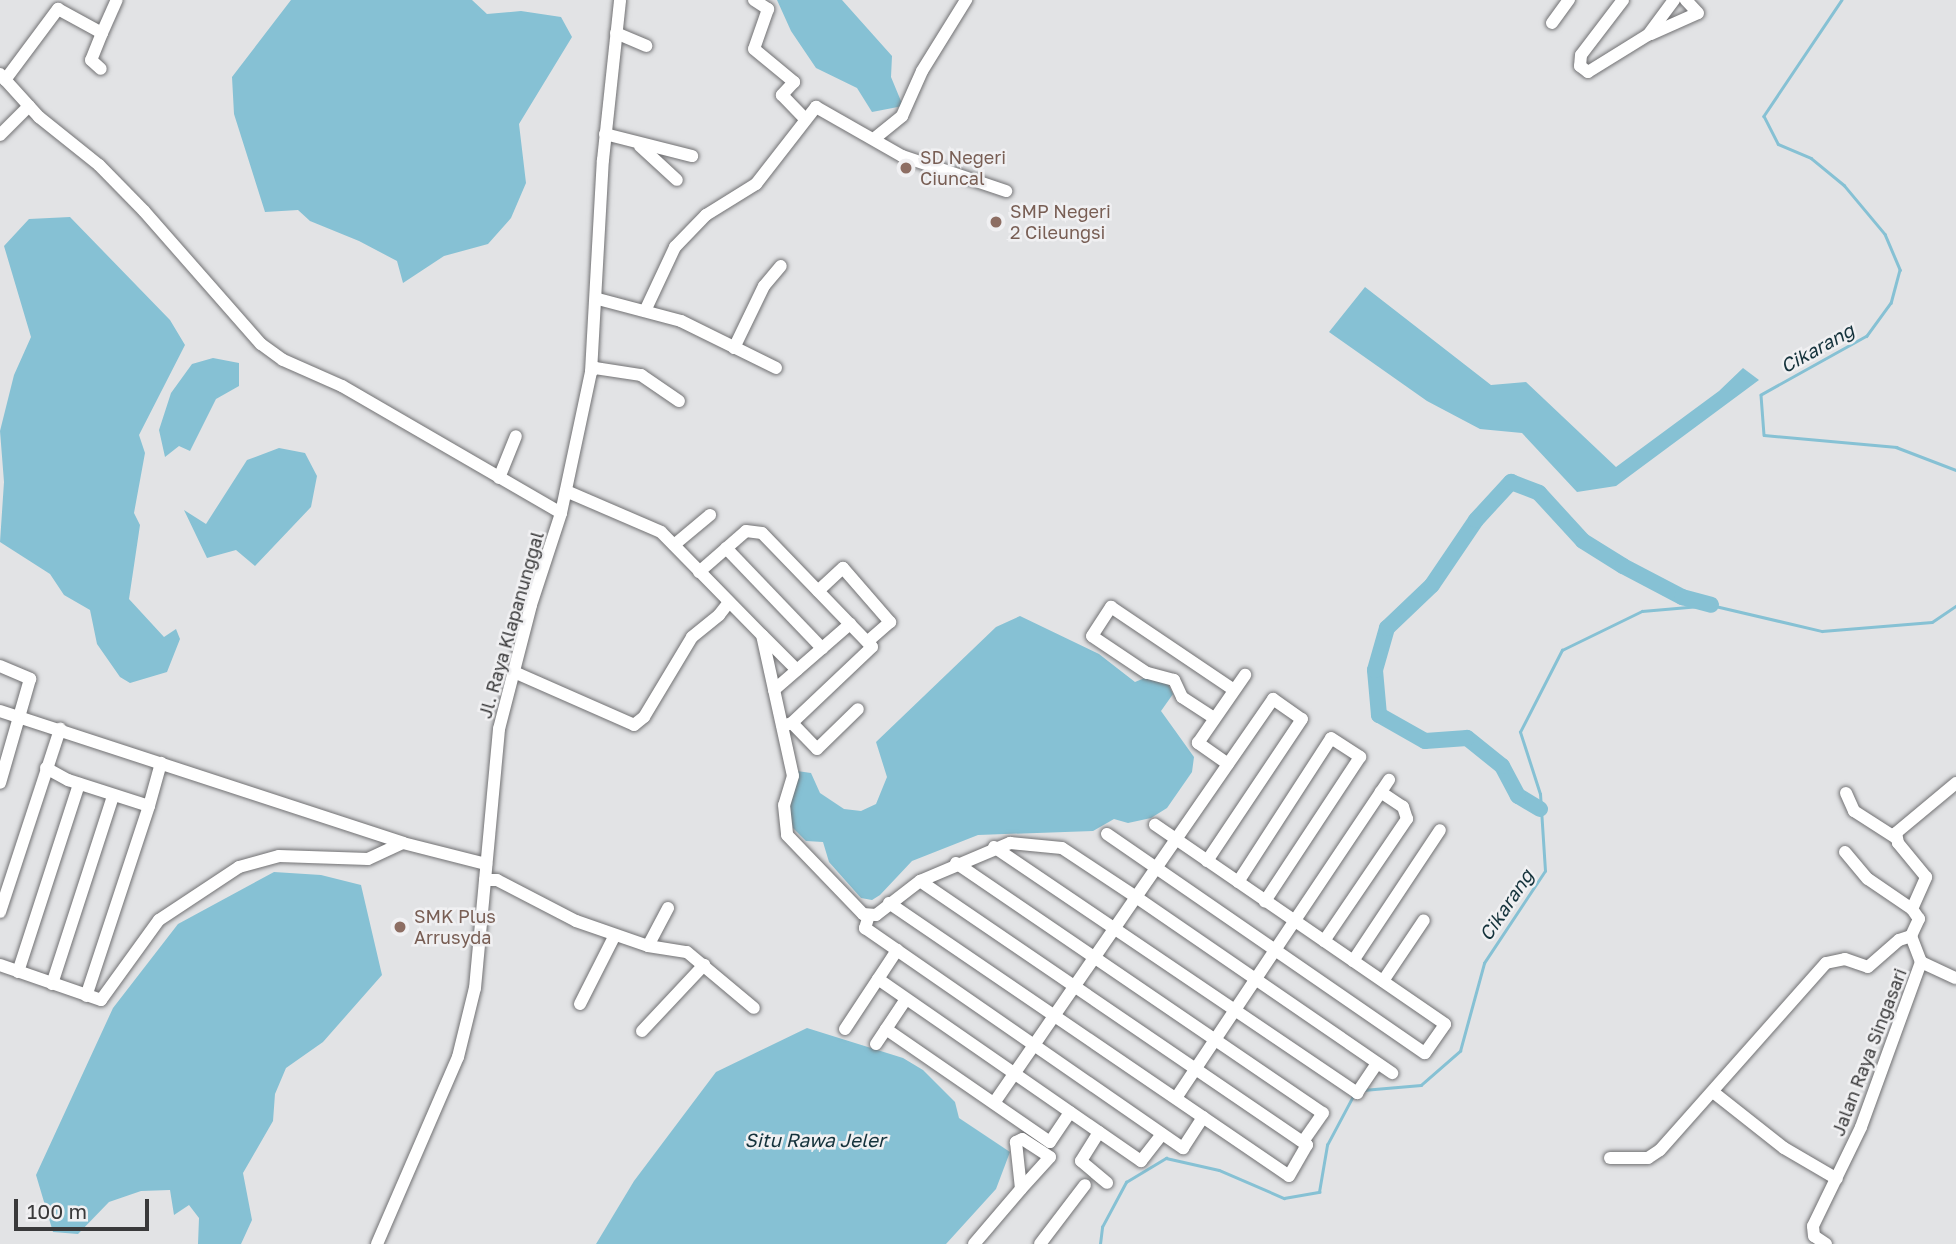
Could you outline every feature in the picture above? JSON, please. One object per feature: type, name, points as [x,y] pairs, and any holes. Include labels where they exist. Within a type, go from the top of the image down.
[{"type":"street","points":[[101,69],[91,60],[117,0]]},
{"type":"street","name":"Jl. Raya Klapanunggal","points":[[377,1244],[464,1040],[475,988],[499,729],[561,513],[591,372],[606,134],[620,0]]},
{"type":"street","points":[[754,0],[768,9],[754,49],[794,82],[782,95],[804,118]]},
{"type":"street","points":[[875,138],[902,116],[922,71],[965,0]]},
{"type":"street","points":[[1552,23],[1569,0]]},
{"type":"street","points":[[1623,0],[1586,47],[1580,66],[1593,72],[1648,35],[1698,13],[1686,0]]},
{"type":"street","points":[[1648,35],[1674,0]]},
{"type":"street","points":[[102,33],[55,10],[2,77],[29,106],[99,165],[193,263],[261,344],[283,360],[342,386],[561,513]]},
{"type":"street","points":[[616,33],[646,46]]},
{"type":"street","points":[[0,135],[29,106]]},
{"type":"street","points":[[645,311],[675,247],[706,215],[756,184],[804,118],[818,107],[902,156],[1006,191]]},
{"type":"street","points":[[606,134],[640,146],[664,147],[692,156]]},
{"type":"street","points":[[640,146],[677,180]]},
{"type":"street","points":[[734,348],[760,292],[781,266]]},
{"type":"street","points":[[597,299],[681,321],[776,368]]},
{"type":"street","points":[[591,372],[595,368],[641,375],[679,401]]},
{"type":"street","points":[[499,478],[516,436]]},
{"type":"street","points":[[566,491],[649,526],[674,545],[797,670]]},
{"type":"street","points":[[674,545],[710,515]]},
{"type":"street","points":[[699,572],[746,531],[762,533],[872,648],[858,664],[787,725]]},
{"type":"street","points":[[726,548],[822,648]]},
{"type":"street","points":[[817,591],[843,568],[890,622],[867,642]]},
{"type":"street","points":[[514,672],[634,725],[643,717],[692,637],[714,621],[729,602]]},
{"type":"street","points":[[1214,718],[1182,697],[1174,680],[1147,673],[1092,636],[1111,607],[1234,690]]},
{"type":"street","points":[[774,690],[850,624]]},
{"type":"street","points":[[762,635],[774,690],[787,725],[793,776],[784,805],[787,835],[869,915]]},
{"type":"street","points":[[0,666],[30,679],[21,718],[4,757],[0,783]]},
{"type":"street","points":[[1228,764],[1198,743],[1245,674]]},
{"type":"street","points":[[994,1103],[1273,699],[1302,719],[1208,861]]},
{"type":"street","points":[[787,725],[817,749],[858,709]]},
{"type":"street","points":[[0,711],[403,843],[486,864]]},
{"type":"street","points":[[0,912],[6,870],[60,729]]},
{"type":"street","points":[[1238,882],[1331,738],[1360,757],[1265,901]]},
{"type":"street","points":[[86,996],[161,763]]},
{"type":"street","points":[[46,768],[79,784],[149,806]]},
{"type":"street","points":[[1176,1098],[1389,780]]},
{"type":"street","points":[[1846,793],[1854,811],[1896,838],[1898,828],[1956,783]]},
{"type":"street","points":[[18,972],[79,784]]},
{"type":"street","points":[[1324,941],[1407,819],[1403,807],[1381,792]]},
{"type":"street","points":[[52,984],[113,796]]},
{"type":"street","points":[[1107,834],[1425,1053],[1445,1024],[1156,825]]},
{"type":"street","points":[[1353,961],[1440,830]]},
{"type":"street","name":"Jalan Raya Singasari","points":[[1826,1244],[1814,1236],[1813,1226],[1861,1127],[1922,962],[1911,936],[1919,925],[1912,909],[1926,877],[1896,838]]},
{"type":"street","points":[[1203,1116],[1183,1148],[1035,1043],[865,928],[869,915],[920,881],[994,847],[1029,842],[1062,848],[1392,1073]]},
{"type":"street","points":[[0,965],[86,996],[103,998],[159,920],[249,862],[279,856],[368,859],[403,843]]},
{"type":"street","points":[[994,847],[1357,1093],[1377,1063]]},
{"type":"street","points":[[1845,852],[1867,879],[1912,909]]},
{"type":"street","points":[[956,863],[1323,1113],[1303,1142]]},
{"type":"street","points":[[485,880],[497,880],[576,921],[648,946],[680,950],[704,965],[754,1008]]},
{"type":"street","points":[[889,904],[1055,1014],[1289,1176],[1307,1151],[1303,1142],[920,881]]},
{"type":"street","points":[[648,946],[668,908]]},
{"type":"street","points":[[1383,981],[1424,920]]},
{"type":"street","points":[[580,1004],[615,935]]},
{"type":"street","points":[[1610,1158],[1648,1158],[1660,1150],[1826,963],[1845,958],[1868,967],[1899,940],[1911,936]]},
{"type":"street","points":[[845,1030],[897,950]]},
{"type":"street","points":[[1922,962],[1956,978]]},
{"type":"street","points":[[642,1031],[704,965]]},
{"type":"street","points":[[878,979],[1142,1161],[1162,1134]]},
{"type":"street","points":[[876,1044],[906,999]]},
{"type":"street","points":[[886,1029],[1050,1142],[1070,1112]]},
{"type":"street","points":[[1713,1092],[1784,1148],[1838,1179]]},
{"type":"street","points":[[1099,1132],[1081,1161],[1107,1183]]},
{"type":"street","points":[[1040,1244],[1085,1185]]},
{"type":"street","points":[[974,1244],[1021,1189]]},
{"type":"water","points":[[291,0],[472,0],[487,14],[521,11],[561,17],[572,37],[519,124],[526,183],[511,218],[488,244],[444,256],[403,283],[397,261],[359,241],[310,221],[298,210],[265,212],[234,114],[232,77]]},
{"type":"water","points":[[777,0],[842,0],[892,56],[891,77],[903,106],[872,112],[857,88],[816,68],[791,31]]},
{"type":"water","points":[[70,217],[170,320],[185,345],[139,435],[145,453],[134,513],[140,525],[129,599],[164,637],[176,629],[180,639],[167,672],[130,683],[120,677],[97,644],[90,610],[64,595],[50,574],[0,542],[4,482],[0,431],[14,375],[31,337],[4,246],[29,219]]},
{"type":"water","points":[[1365,287],[1491,385],[1526,382],[1616,467],[1719,391],[1743,368],[1759,380],[1616,486],[1577,492],[1522,433],[1480,429],[1427,401],[1329,332]]},
{"type":"water","points":[[213,358],[239,363],[239,386],[216,399],[190,451],[179,446],[165,457],[159,430],[171,393],[192,364]]},
{"type":"water","points":[[279,448],[305,453],[317,476],[311,507],[255,566],[236,550],[207,558],[184,510],[206,524],[247,460]]},
{"type":"water","points":[[1020,616],[1099,654],[1135,682],[1152,675],[1166,680],[1173,694],[1161,711],[1194,757],[1192,772],[1167,808],[1151,818],[1128,823],[1114,819],[1093,831],[978,835],[912,861],[880,895],[872,900],[861,898],[829,862],[823,842],[806,841],[793,828],[789,807],[797,771],[811,773],[820,793],[844,809],[861,811],[876,804],[887,777],[876,742],[996,627]]},
{"type":"water","points":[[274,872],[321,875],[361,885],[382,975],[323,1042],[286,1068],[275,1094],[273,1121],[243,1173],[252,1220],[241,1244],[198,1244],[199,1218],[189,1205],[174,1215],[170,1190],[141,1191],[109,1202],[78,1234],[53,1232],[36,1175],[113,1008],[178,924]]},
{"type":"water","name":"Situ Rawa Jeler","points":[[807,1028],[903,1058],[923,1070],[955,1102],[959,1118],[1010,1152],[996,1189],[946,1244],[596,1244],[634,1181],[716,1072]]},
{"type":"waterway","name":"Cikarang","points":[[1842,0],[1764,116],[1778,144],[1811,158],[1844,185],[1885,234],[1900,270],[1891,303],[1867,336],[1761,395],[1764,435],[1896,447],[1956,470]]},
{"type":"waterway","points":[[1540,809],[1518,796],[1502,766],[1467,738],[1425,741],[1379,715],[1375,670],[1387,628],[1432,585],[1476,520],[1511,482],[1539,493],[1583,541],[1623,566],[1682,597],[1711,605]]},
{"type":"waterway","name":"Cikarang","points":[[1363,1090],[1421,1085],[1460,1051],[1484,963],[1545,871],[1540,794],[1520,732],[1562,650],[1642,611],[1711,605],[1822,631],[1932,622],[1956,606]]},
{"type":"waterway","name":"Cikarang","points":[[1100,1244],[1102,1227],[1126,1182],[1166,1158],[1219,1170],[1284,1198],[1319,1192],[1327,1145],[1353,1096]]},
{"type":"place","name":"SD Negeri Ciuncal","points":[[906,168]]},
{"type":"place","name":"SMP Negeri 2 Cileungsi","points":[[996,222]]},
{"type":"place","name":"SMK Plus Arrusyda","points":[[400,927]]}]
